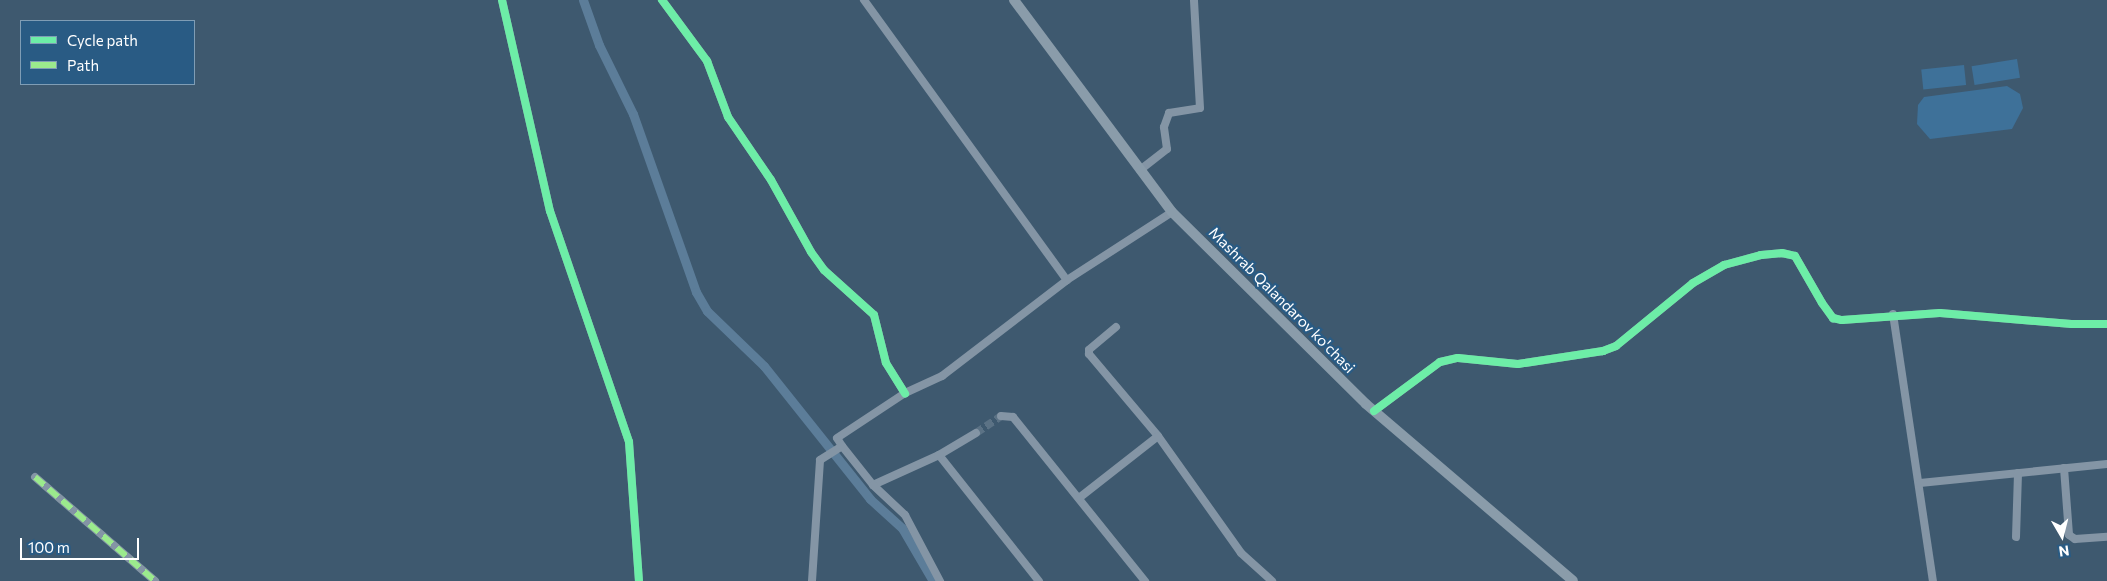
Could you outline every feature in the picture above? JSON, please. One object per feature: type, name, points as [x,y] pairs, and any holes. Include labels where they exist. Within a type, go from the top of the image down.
[{"type":"main road","name":"Mashrab Qalandarov ko'chasi","points":[[1014,0],[1172,212],[1374,411],[1573,581]]},
{"type":"street","points":[[502,0],[550,211],[629,442],[639,581]]},
{"type":"street","points":[[662,0],[707,61],[728,117],[771,180],[824,270],[874,315],[886,362],[905,393]]},
{"type":"street","points":[[864,0],[1067,280]]},
{"type":"street","points":[[1140,170],[1167,149],[1164,127],[1169,112],[1200,108],[1194,0]]},
{"type":"street","points":[[940,581],[909,520],[872,485],[840,447],[837,438],[905,393],[942,376],[1067,280],[1172,212]]},
{"type":"street","points":[[1374,411],[1440,362],[1458,358],[1518,364],[1603,351],[1616,346],[1693,284],[1724,266],[1761,255],[1795,256],[1822,303],[1833,318],[1842,320],[1893,314],[1940,313],[2072,324],[2107,324]]},
{"type":"street","points":[[1893,314],[1920,483],[1933,581]]},
{"type":"street","points":[[1116,327],[1089,350],[1089,354],[1158,436],[1217,523],[1241,553],[1272,581]]},
{"type":"street","points":[[1001,416],[1013,417],[1145,581]]},
{"type":"street","points":[[872,485],[940,455],[976,433]]},
{"type":"street","points":[[1079,498],[1158,436]]},
{"type":"street","points":[[812,581],[820,460],[840,447]]},
{"type":"street","points":[[940,455],[1039,581]]},
{"type":"street","points":[[1920,483],[2107,464]]},
{"type":"street","points":[[2064,468],[2069,535],[2075,540],[2107,538]]},
{"type":"street","points":[[2016,538],[2018,473]]},
{"type":"street","points":[[35,477],[155,581]]},
{"type":"shaded area","points":[[2017,59],[2020,78],[1975,85],[1972,66]]},
{"type":"shaded area","points":[[1964,65],[1966,85],[1923,89],[1921,69]]},
{"type":"shaded area","points":[[2007,86],[2020,94],[2023,108],[2012,129],[1930,139],[1917,124],[1918,105],[1924,97]]},
{"type":"waterway","points":[[583,0],[599,45],[633,114],[696,292],[707,311],[764,366],[870,499],[902,528],[933,581]]},
{"type":"tunnel","points":[[976,433],[1001,416]]},
{"type":"marked path","points":[[35,477],[155,581]]},
{"type":"cycle path","points":[[502,0],[550,211],[629,442],[639,581]]},
{"type":"cycle path","points":[[662,0],[707,61],[728,117],[771,180],[811,252],[824,270],[874,315],[886,363],[905,393]]},
{"type":"cycle path","points":[[1374,411],[1440,362],[1458,358],[1518,364],[1603,351],[1616,346],[1693,283],[1724,265],[1761,255],[1782,253],[1795,256],[1822,303],[1833,318],[1842,320],[1940,313],[2072,324],[2107,324]]}]
